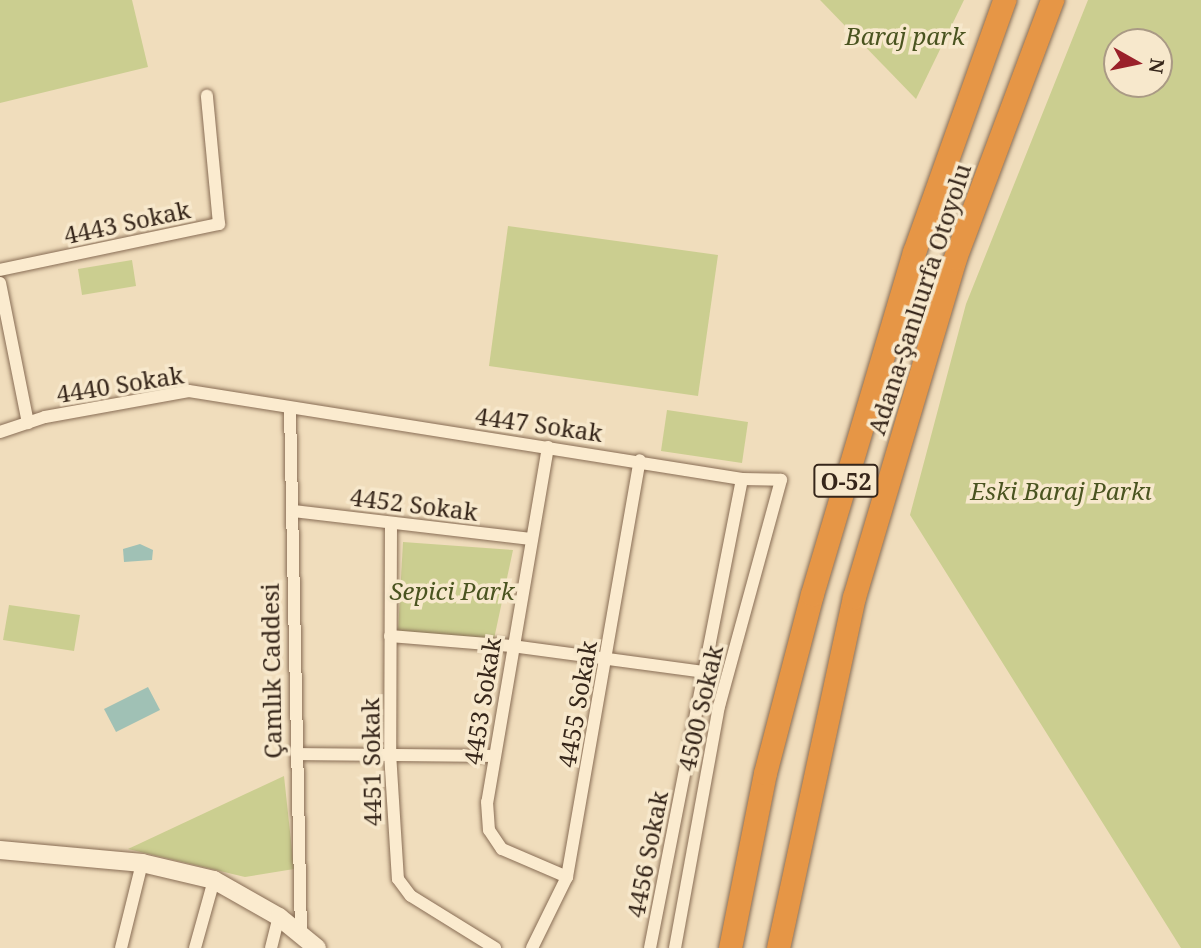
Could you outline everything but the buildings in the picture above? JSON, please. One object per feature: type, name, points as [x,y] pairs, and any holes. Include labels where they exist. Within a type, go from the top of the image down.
[{"type":"highway","name":"Adana-Şanlıurfa Otoyolu","points":[[730,948],[765,773],[812,594],[914,252],[1004,0]]},
{"type":"highway","name":"Adana-Şanlıurfa Otoyolu","points":[[778,948],[812,777],[854,597],[955,258],[1052,0]]},
{"type":"main road","points":[[0,850],[142,863],[214,880],[279,917],[317,948]]},
{"type":"street","name":"4443 Sokak","points":[[0,270],[219,224],[207,96]]},
{"type":"street","points":[[0,283],[28,423]]},
{"type":"street","name":"4440 Sokak","points":[[0,432],[28,423],[189,391],[290,409]]},
{"type":"street","name":"4447 Sokak","points":[[290,409],[640,460],[742,479],[781,480]]},
{"type":"street","name":"Çamlık Caddesi","points":[[290,409],[301,933]]},
{"type":"street","name":"4453 Sokak","points":[[548,447],[493,757],[489,831],[502,849],[567,877]]},
{"type":"street","name":"4455 Sokak","points":[[532,948],[567,877],[640,460]]},
{"type":"street","name":"4456 Sokak","points":[[650,948],[742,479]]},
{"type":"street","name":"4500 Sokak","points":[[675,948],[719,706],[781,480]]},
{"type":"street","name":"4452 Sokak","points":[[293,511],[531,539]]},
{"type":"street","name":"4451 Sokak","points":[[391,523],[390,753],[398,879],[411,896],[495,948]]},
{"type":"street","points":[[390,636],[512,646],[705,672]]},
{"type":"street","points":[[297,754],[390,753],[493,757]]},
{"type":"street","points":[[121,948],[142,863]]},
{"type":"street","points":[[195,948],[214,880]]},
{"type":"street","points":[[271,948],[279,917]]},
{"type":"green space","points":[[0,0],[132,0],[148,67],[0,103]]},
{"type":"green space","name":"Baraj park","points":[[820,0],[964,0],[916,99]]},
{"type":"green space","name":"Eski Baraj Parkı","points":[[1088,0],[1201,0],[1201,948],[1181,948],[910,515],[966,304]]},
{"type":"green space","points":[[508,226],[718,255],[698,396],[489,366]]},
{"type":"green space","points":[[132,260],[136,286],[82,295],[78,269]]},
{"type":"green space","points":[[667,410],[748,422],[742,463],[661,451]]},
{"type":"green space","name":"Sepici Park","points":[[403,542],[513,550],[494,639],[398,632]]},
{"type":"green space","points":[[9,605],[80,615],[74,651],[3,640]]},
{"type":"green space","points":[[284,776],[294,869],[245,877],[128,849]]},
{"type":"water","points":[[140,544],[153,550],[152,560],[124,562],[123,549]]},
{"type":"water","points":[[148,687],[160,710],[116,732],[104,709]]}]
